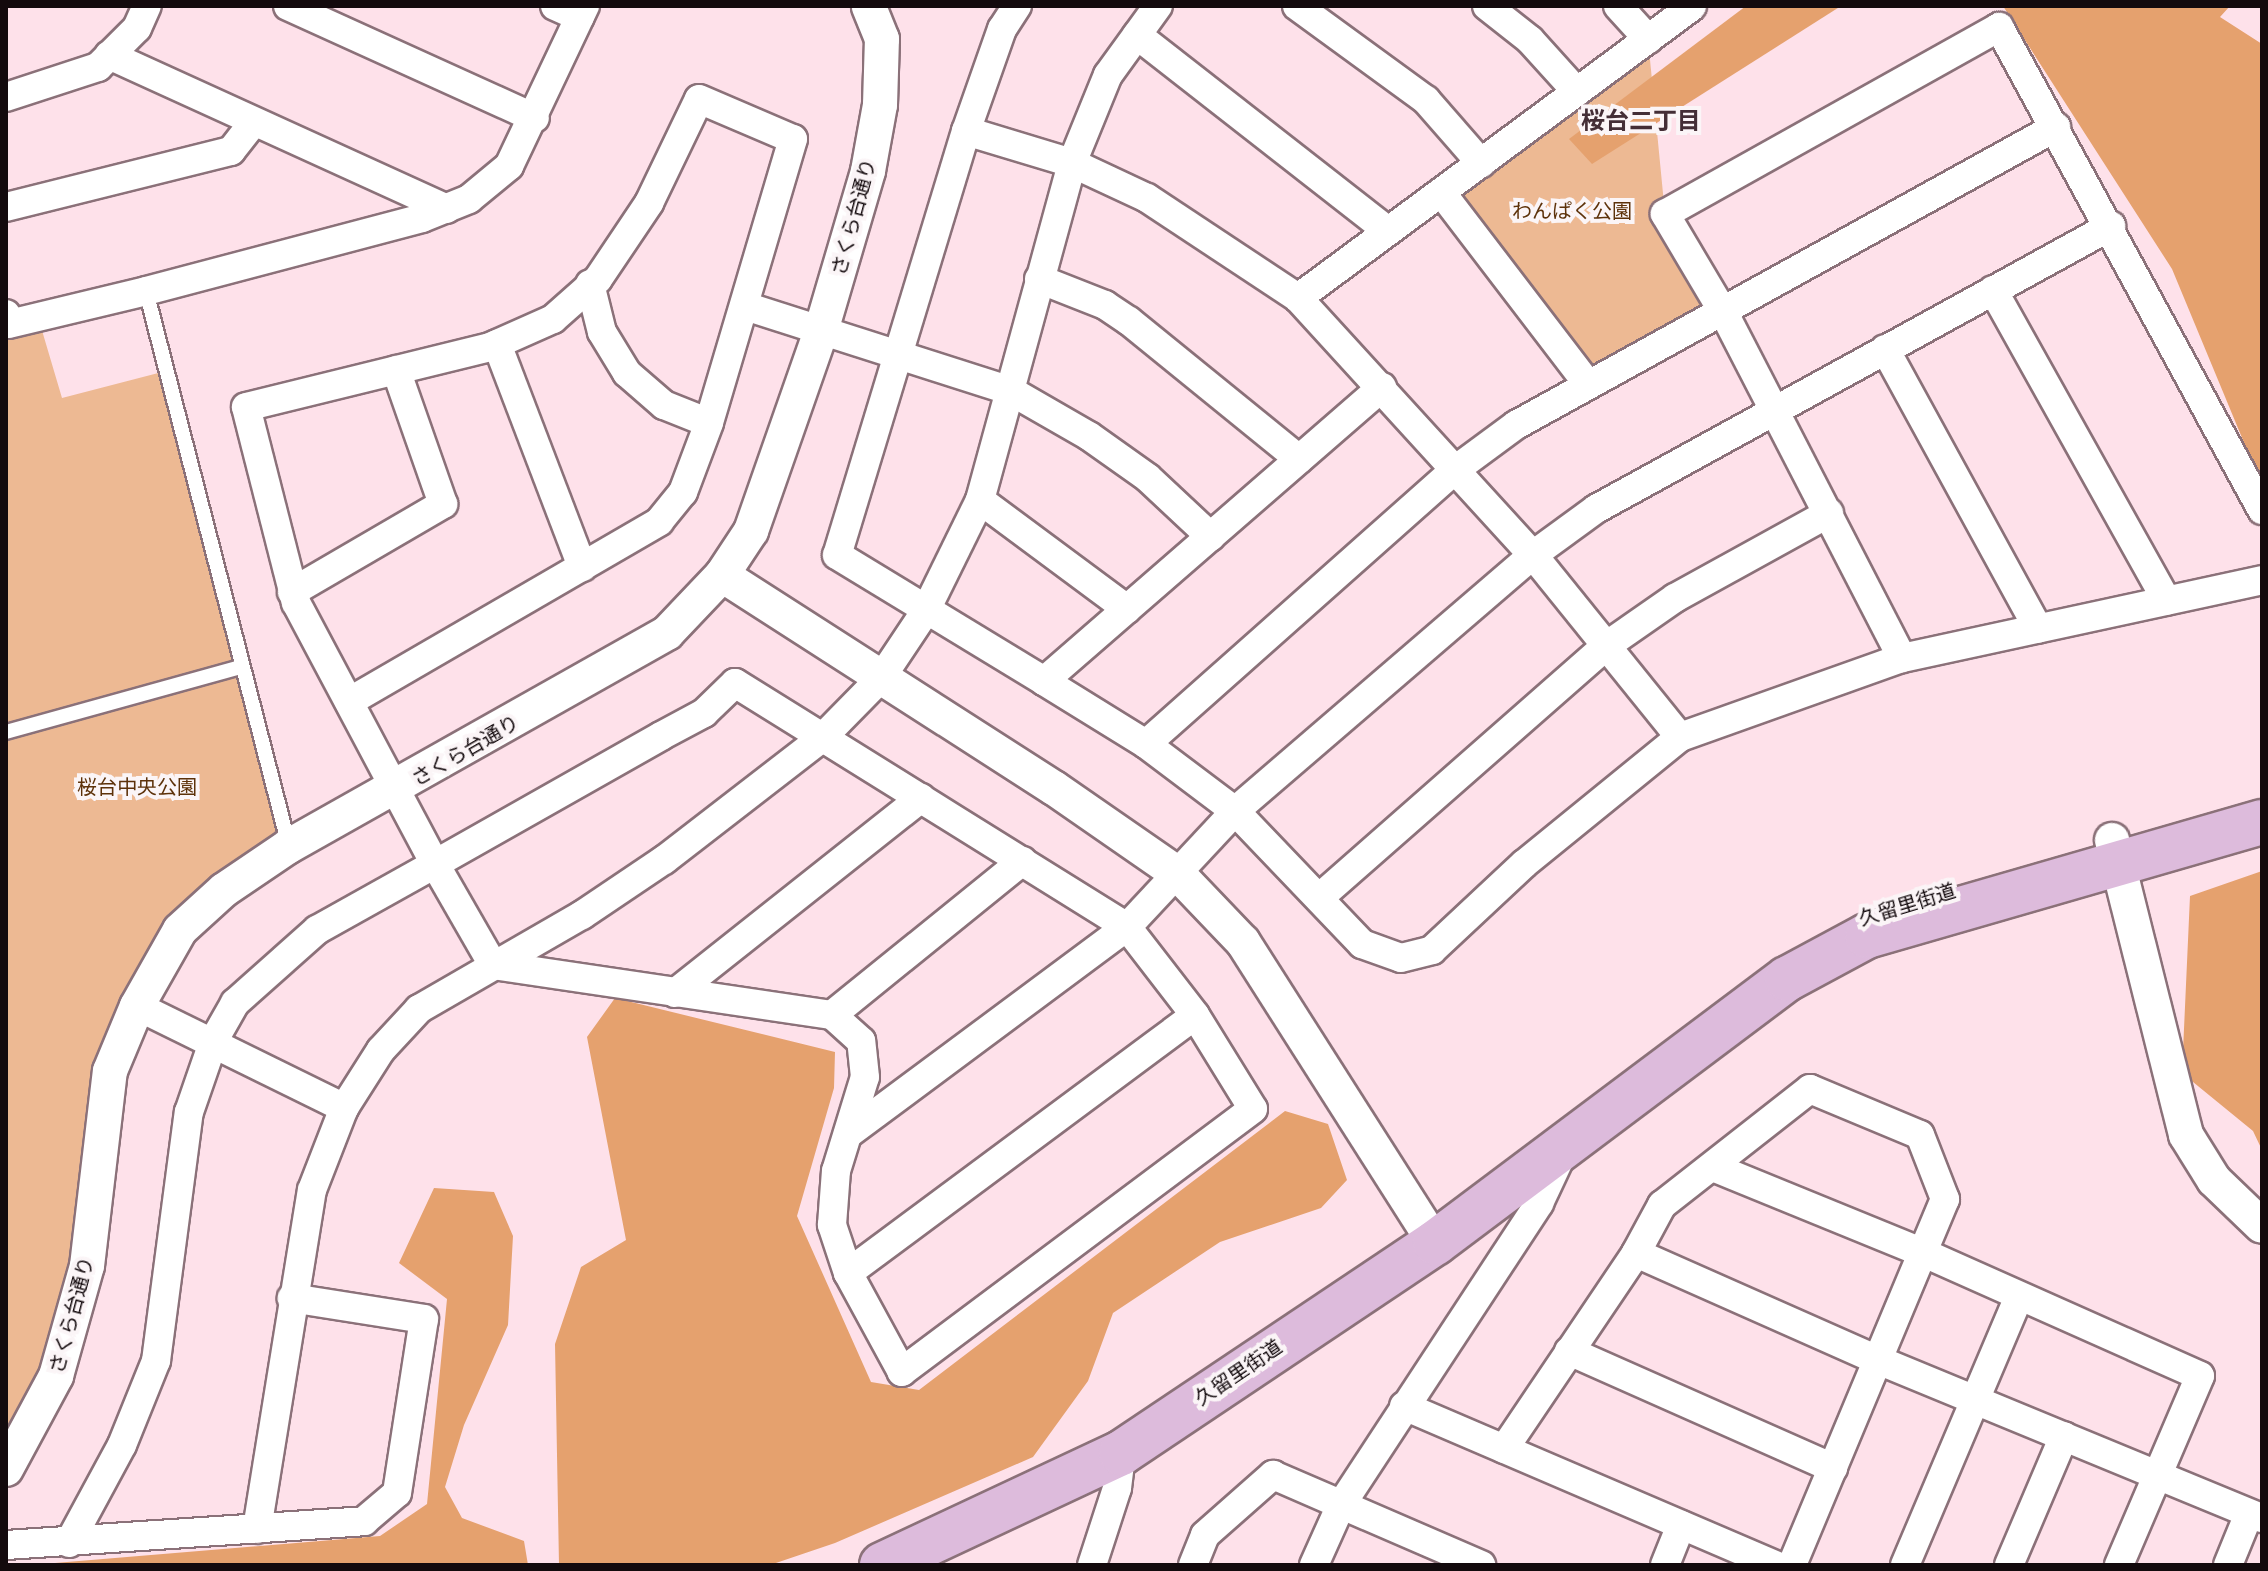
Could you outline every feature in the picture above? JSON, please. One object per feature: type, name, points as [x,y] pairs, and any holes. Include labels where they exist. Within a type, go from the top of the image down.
[{"type":"main road","name":"久留里街道","points":[[2116,851],[2262,801]]},
{"type":"main road","name":"久留里街道","points":[[882,1565],[1121,1453],[1435,1243],[1569,1139],[1772,960],[1861,916],[2116,851],[2262,822]]},
{"type":"street","points":[[6,97],[57,84],[98,67],[137,28],[147,6]]},
{"type":"street","points":[[288,6],[535,118]]},
{"type":"street","name":"さくら台通り","points":[[6,1469],[56,1376],[79,1293],[110,1071],[137,1006],[180,930],[224,890],[289,846],[396,790],[667,633],[722,575],[751,531],[821,331],[868,171],[880,105],[882,39],[869,6]]},
{"type":"street","points":[[1017,6],[1002,29],[966,131],[901,353],[837,555],[925,612],[1146,744],[1235,811],[1362,944],[1401,958],[1432,950],[1524,864],[1680,737],[1902,658],[2262,580]]},
{"type":"street","points":[[257,1529],[292,1298],[312,1190],[344,1108],[381,1050],[419,1009],[582,915],[652,868],[823,737],[881,678],[925,612],[980,500],[1072,163],[1108,75],[1158,6]]},
{"type":"street","points":[[1297,6],[1426,100],[1481,163]]},
{"type":"street","points":[[1487,6],[1530,40],[1577,92]]},
{"type":"street","points":[[1618,6],[1648,39]]},
{"type":"street","points":[[1298,298],[1692,6]]},
{"type":"street","points":[[6,314],[9,324],[146,291],[447,209],[469,199],[509,166],[535,118],[573,10]]},
{"type":"street","points":[[1902,658],[1722,310],[1665,214],[1999,27],[2111,226],[2262,510]]},
{"type":"street","points":[[1137,35],[1388,231]]},
{"type":"street","points":[[109,55],[447,209]]},
{"type":"street","points":[[349,702],[659,522],[683,492],[709,423],[793,139],[699,99],[649,203],[590,284],[553,319],[497,344],[246,407],[292,592],[349,702],[435,864],[493,965]]},
{"type":"street","points":[[6,207],[231,151],[253,123]]},
{"type":"street","points":[[1146,744],[1455,470],[1516,425],[2056,127]]},
{"type":"street","points":[[966,131],[1072,163],[1147,198],[1298,298],[1533,555],[1680,737]]},
{"type":"street","points":[[1441,192],[1588,384]]},
{"type":"street","points":[[848,1134],[1127,927],[1235,811],[1533,555],[1596,509],[2111,226]]},
{"type":"street","points":[[1039,279],[1129,321],[1299,459]]},
{"type":"street","points":[[590,284],[602,332],[627,373],[664,405],[709,423]]},
{"type":"street","points":[[1993,290],[2167,601]]},
{"type":"street","points":[[745,306],[901,353],[1009,390],[1124,461],[1211,537]]},
{"type":"street","points":[[497,344],[582,567]]},
{"type":"street","points":[[1885,349],[2038,629]]},
{"type":"street","points":[[292,592],[443,504],[396,370]]},
{"type":"street","points":[[1044,681],[1382,387]]},
{"type":"street","points":[[980,500],[1127,609]]},
{"type":"street","points":[[1319,898],[1606,646],[1675,598],[1829,513]]},
{"type":"street","points":[[722,575],[1178,874],[1243,942],[1435,1243]]},
{"type":"street","points":[[69,1543],[122,1445],[156,1361],[189,1112],[214,1040],[235,1003],[317,930],[704,713],[735,683],[1127,927],[1195,1015],[1253,1109],[902,1372],[848,1273],[832,1225],[836,1171],[865,1077],[861,1041],[832,1015],[493,965]]},
{"type":"street","points":[[675,993],[921,798]]},
{"type":"street","points":[[2116,851],[2186,1135],[2214,1180],[2262,1226]]},
{"type":"street","points":[[832,1015],[1022,861]]},
{"type":"street","points":[[137,1006],[214,1040],[344,1108]]},
{"type":"street","points":[[848,1273],[1195,1015]]},
{"type":"street","points":[[1504,1449],[1636,1253],[1662,1205],[1810,1089],[1920,1135],[1945,1199],[1792,1565]]},
{"type":"street","points":[[1314,1565],[1341,1505],[1539,1203],[1569,1139]]},
{"type":"street","points":[[1713,1167],[1924,1253],[2200,1376],[2119,1565]]},
{"type":"street","points":[[1636,1253],[1878,1360],[1976,1398],[2255,1517],[2228,1565]]},
{"type":"street","points":[[1905,1565],[2019,1297]]},
{"type":"street","points":[[6,1545],[364,1521],[397,1493],[424,1319],[292,1298]]},
{"type":"street","points":[[1569,1351],[1833,1468]]},
{"type":"street","points":[[1404,1406],[1775,1565]]},
{"type":"street","points":[[2009,1565],[2064,1436]]},
{"type":"street","points":[[1092,1565],[1117,1488],[1121,1453]]},
{"type":"street","points":[[1193,1565],[1205,1535],[1273,1475],[1481,1565]]},
{"type":"street","points":[[1665,1565],[1681,1525]]},
{"type":"lane","points":[[146,291],[240,667],[289,846]]},
{"type":"lane","points":[[6,732],[240,667]]},
{"type":"green space","name":"わんぱく公園","points":[[1648,39],[1665,214],[1722,310],[1588,384],[1441,192]]},
{"type":"green space","name":"桜台中央公園","points":[[38,317],[62,398],[166,371],[289,846],[224,890],[137,1007],[87,1266],[6,1469],[6,326]]},
{"type":"shaded area","points":[[1746,6],[1841,6],[1592,164],[1569,139]]},
{"type":"shaded area","points":[[2003,6],[2230,6],[2220,17],[2262,44],[2262,486],[2172,269]]},
{"type":"shaded area","points":[[2262,871],[2262,1150],[2253,1131],[2182,1073],[2190,896]]},
{"type":"shaded area","points":[[615,998],[835,1052],[834,1088],[797,1216],[871,1382],[919,1390],[1285,1111],[1328,1124],[1347,1180],[1321,1208],[1220,1242],[1113,1313],[1088,1381],[1033,1457],[835,1543],[770,1565],[559,1565],[555,1344],[581,1267],[626,1240],[587,1037]]},
{"type":"shaded area","points":[[434,1188],[494,1192],[513,1236],[508,1325],[464,1425],[445,1487],[462,1518],[524,1541],[528,1565],[31,1565],[380,1536],[427,1504],[447,1299],[399,1263]]},
{"type":"district","name":"桜台二丁目","points":[[1641,121]]}]
